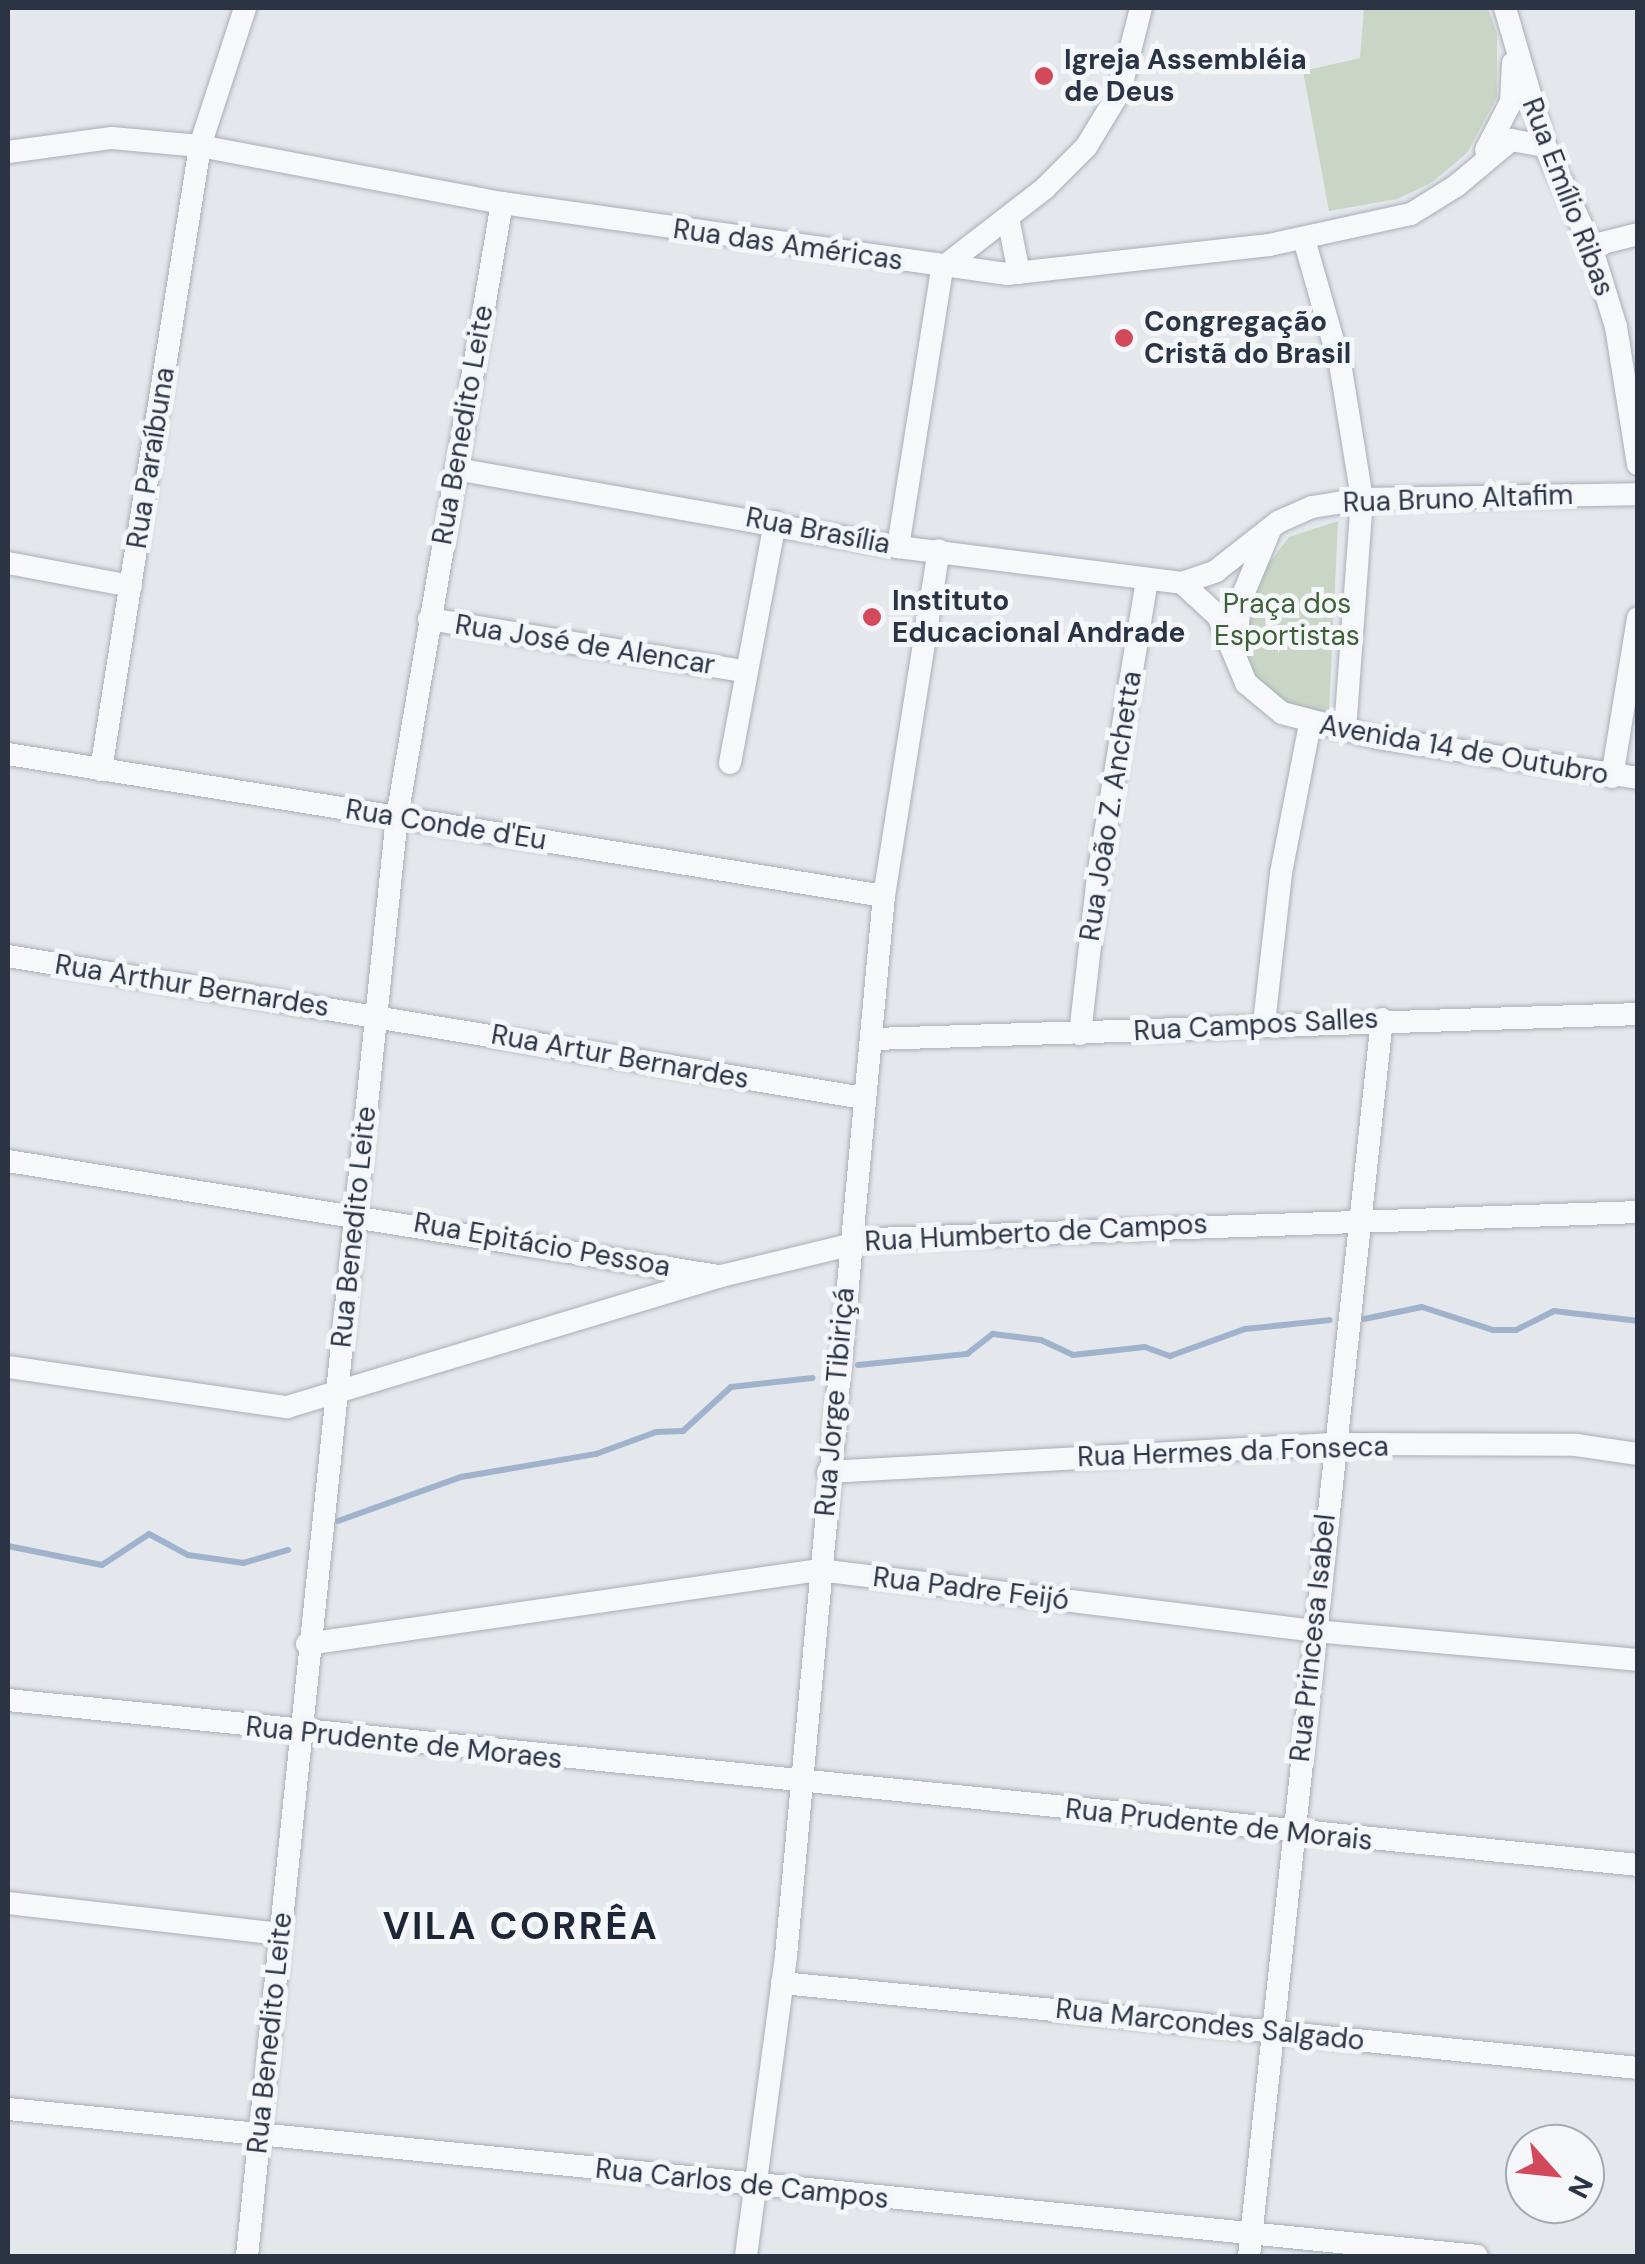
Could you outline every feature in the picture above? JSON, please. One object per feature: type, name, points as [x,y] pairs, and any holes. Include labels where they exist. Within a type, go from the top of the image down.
[{"type":"street","name":"Rua Paraíbuna","points":[[101,770],[200,146],[245,8]]},
{"type":"street","points":[[898,547],[942,268],[1068,167],[1104,120],[1131,60],[1141,8]]},
{"type":"street","name":"Rua Emílio Ribas","points":[[1505,8],[1514,50],[1546,146],[1591,246],[1616,327],[1638,464]]},
{"type":"street","name":"Rua Emílio Ribas","points":[[1470,174],[1511,102],[1514,50]]},
{"type":"street","name":"Rua das Américas","points":[[8,158],[112,138],[200,146],[502,203],[942,268],[1020,273],[1304,238],[1410,214],[1470,174],[1510,140],[1546,146]]},
{"type":"street","name":"Rua Benedito Leite","points":[[247,2256],[307,1644],[337,1397],[397,817],[502,203]]},
{"type":"street","points":[[1008,218],[1020,273]]},
{"type":"street","points":[[1591,246],[1628,236]]},
{"type":"street","points":[[1304,238],[1341,369],[1362,498],[1345,729]]},
{"type":"street","name":"Rua Brasília","points":[[456,469],[775,522],[898,547],[1182,583]]},
{"type":"street","name":"Rua Bruno Altafim","points":[[1182,583],[1216,571],[1272,527],[1312,506],[1362,498],[1638,494]]},
{"type":"street","points":[[730,763],[742,671],[775,522]]},
{"type":"street","points":[[1236,664],[1240,602],[1272,527]]},
{"type":"street","name":"Rua Jorge Tibiriçá","points":[[746,2256],[782,1983],[863,1098],[874,1039],[884,896],[939,550]]},
{"type":"street","points":[[8,563],[130,586]]},
{"type":"street","name":"Rua João Z. Anchetta","points":[[1080,1034],[1147,579]]},
{"type":"street","name":"Avenida 14 de Outubro","points":[[1182,583],[1218,616],[1236,664],[1259,699],[1310,724],[1612,777],[1638,778]]},
{"type":"street","points":[[1612,777],[1638,618]]},
{"type":"street","name":"Rua José de Alencar","points":[[428,619],[742,671]]},
{"type":"street","points":[[1264,1024],[1280,873],[1310,724]]},
{"type":"street","name":"Rua Conde d'Eu","points":[[8,754],[884,896]]},
{"type":"street","name":"Rua Arthur Bernardes","points":[[8,956],[376,1016]]},
{"type":"street","name":"Rua Campos Salles","points":[[874,1039],[1638,1014]]},
{"type":"street","name":"Rua Artur Bernardes","points":[[376,1016],[863,1098]]},
{"type":"street","name":"Rua Princesa Isabel","points":[[1250,2246],[1291,1834],[1382,1020]]},
{"type":"street","name":"Rua Epitácio Pessoa","points":[[8,1162],[355,1213],[721,1276]]},
{"type":"street","name":"Rua Humberto de Campos","points":[[8,1367],[268,1408],[337,1397],[721,1276],[850,1242],[1358,1219],[1638,1212]]},
{"type":"street","name":"Rua Hermes da Fonseca","points":[[828,1472],[1334,1444],[1576,1445],[1638,1454]]},
{"type":"street","name":"Rua Padre Feijó","points":[[307,1644],[819,1570],[1314,1631],[1638,1660]]},
{"type":"street","name":"Rua Prudente de Moraes","points":[[8,1700],[800,1782]]},
{"type":"street","name":"Rua Prudente de Morais","points":[[800,1782],[1291,1834],[1638,1865]]},
{"type":"street","points":[[8,1903],[280,1934]]},
{"type":"street","name":"Rua Marcondes Salgado","points":[[782,1983],[1638,2068]]},
{"type":"street","name":"Rua Carlos de Campos","points":[[8,2109],[260,2130],[754,2184],[1250,2246],[1476,2256]]},
{"type":"green space","points":[[1364,8],[1488,8],[1497,34],[1497,97],[1467,153],[1431,183],[1397,199],[1329,211],[1303,71],[1360,58]]},
{"type":"green space","name":"Praça dos Esportistas","points":[[1338,521],[1329,711],[1304,711],[1277,699],[1255,676],[1244,650],[1253,584],[1289,537]]},
{"type":"waterway","points":[[1364,1319],[1422,1307],[1493,1330],[1516,1330],[1554,1311],[1638,1321]]},
{"type":"waterway","points":[[858,1365],[967,1354],[993,1334],[1041,1340],[1073,1355],[1145,1347],[1170,1356],[1245,1329],[1330,1320]]},
{"type":"waterway","points":[[338,1521],[461,1477],[596,1454],[656,1432],[683,1431],[731,1387],[813,1378]]},
{"type":"waterway","points":[[8,1546],[102,1565],[149,1534],[188,1555],[243,1563],[288,1550]]},
{"type":"place","name":"Igreja Assembléia de Deus","points":[[1044,76]]},
{"type":"place","name":"Congregação Cristã do Brasil","points":[[1124,338]]},
{"type":"place","name":"Instituto Educacional Andrade","points":[[872,617]]},
{"type":"district","name":"VILA CORRÊA","points":[[521,1927]]}]
